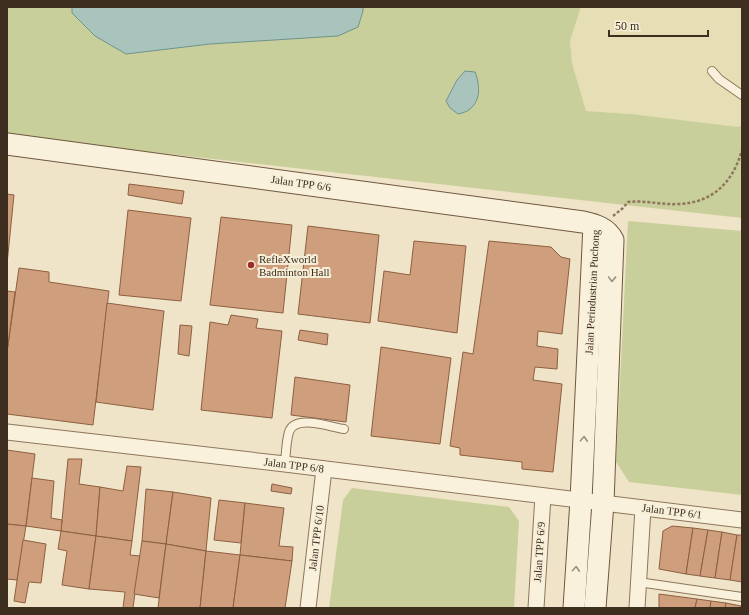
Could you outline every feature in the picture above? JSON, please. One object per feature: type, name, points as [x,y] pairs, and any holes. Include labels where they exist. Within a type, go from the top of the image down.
[{"type":"street","name":"Jalan TPP 6/6","points":[[7,144],[575,221],[602,221]]},
{"type":"street","name":"Jalan Perindustrian Puchong","points":[[574,608],[602,221]]},
{"type":"street","name":"Jalan Perindustrian Puchong","points":[[595,608],[603,503],[614,240],[602,221]]},
{"type":"street","name":"Jalan TPP 6/8","points":[[7,432],[581,500]]},
{"type":"street","name":"Jalan TPP 6/10","points":[[308,608],[324,469]]},
{"type":"street","name":"Jalan TPP 6/9","points":[[536,608],[543,496]]},
{"type":"street","name":"Jalan TPP 6/1","points":[[581,500],[742,520]]},
{"type":"street","points":[[637,608],[643,508]]},
{"type":"lane","points":[[712,71],[719,79],[742,95]]},
{"type":"lane","points":[[285,464],[289,431],[295,424],[304,422],[344,429]]},
{"type":"lane","points":[[638,582],[742,597]]},
{"type":"path","points":[[602,221],[623,208],[628,202],[644,201],[678,204],[698,201],[714,193],[727,183],[735,169],[742,150]]},
{"type":"shaded area","points":[[581,7],[742,7],[742,124],[739,127],[631,114],[586,111],[572,63],[570,41]]},
{"type":"green space","points":[[7,7],[72,7],[72,13],[126,54],[210,44],[363,11],[363,7],[581,7],[570,41],[572,63],[586,111],[631,114],[739,127],[742,124],[742,218],[7,136]],"holes":[[[457,80],[469,110],[446,101]]]},
{"type":"green space","points":[[628,221],[742,231],[742,495],[629,482],[616,462]]},
{"type":"green space","points":[[352,488],[509,507],[519,521],[514,608],[329,608],[343,500]]},
{"type":"water","points":[[72,7],[363,7],[363,11],[358,27],[338,36],[210,44],[126,54],[95,36],[72,13]]},
{"type":"water","points":[[465,71],[475,72],[479,87],[478,97],[470,109],[466,112],[458,114],[450,108],[446,101],[457,80]]},
{"type":"building","points":[[129,184],[184,191],[182,204],[128,195]]},
{"type":"building","points":[[7,194],[14,195],[7,264]]},
{"type":"building","points":[[128,210],[191,218],[181,301],[119,295]]},
{"type":"building","name":"RefleXworld Badminton Hall","points":[[221,217],[292,225],[283,313],[210,305]]},
{"type":"building","points":[[308,226],[379,235],[370,323],[298,314]]},
{"type":"building","points":[[414,241],[466,246],[457,333],[378,321],[384,271],[410,275]]},
{"type":"building","points":[[489,241],[551,247],[561,257],[570,259],[562,334],[538,331],[537,346],[558,349],[557,369],[535,367],[533,380],[562,384],[553,472],[522,469],[522,462],[460,455],[460,448],[450,446],[463,352],[473,354]]},
{"type":"building","points":[[19,268],[49,272],[49,282],[109,291],[93,425],[7,414],[7,352]]},
{"type":"building","points":[[7,291],[15,292],[7,352]]},
{"type":"building","points":[[107,303],[164,311],[153,410],[96,402]]},
{"type":"building","points":[[231,315],[258,319],[256,328],[282,331],[272,418],[201,410],[210,322],[228,325]]},
{"type":"building","points":[[180,325],[192,326],[189,356],[178,354]]},
{"type":"building","points":[[300,330],[328,334],[327,345],[298,340]]},
{"type":"building","points":[[381,347],[451,358],[440,444],[371,436]]},
{"type":"building","points":[[295,377],[350,385],[346,422],[291,415]]},
{"type":"building","points":[[7,450],[35,454],[26,526],[7,524]]},
{"type":"building","points":[[68,459],[82,459],[79,484],[100,487],[96,536],[61,531]]},
{"type":"building","points":[[127,466],[141,467],[132,541],[96,536],[100,487],[123,491]]},
{"type":"building","points":[[32,478],[54,481],[51,518],[62,520],[61,531],[26,526]]},
{"type":"building","points":[[272,484],[292,488],[291,494],[271,491]]},
{"type":"building","points":[[146,489],[173,492],[166,544],[142,541]]},
{"type":"building","points":[[173,492],[211,498],[206,551],[166,544]]},
{"type":"building","points":[[219,500],[245,503],[241,543],[214,540]]},
{"type":"building","points":[[245,503],[284,508],[279,546],[293,547],[292,561],[240,555]]},
{"type":"building","points":[[7,524],[26,526],[17,580],[7,579]]},
{"type":"building","points":[[672,526],[693,528],[686,574],[659,569],[663,531]]},
{"type":"building","points":[[693,528],[708,530],[700,576],[686,574]]},
{"type":"building","points":[[708,530],[722,532],[715,578],[700,576]]},
{"type":"building","points":[[61,531],[96,536],[89,589],[62,585],[67,551],[58,549]]},
{"type":"building","points":[[722,532],[737,535],[730,580],[715,578]]},
{"type":"building","points":[[737,535],[742,535],[742,582],[730,580]]},
{"type":"building","points":[[96,536],[132,541],[130,555],[140,556],[133,608],[123,608],[125,592],[89,589]]},
{"type":"building","points":[[23,540],[46,544],[41,583],[29,582],[25,603],[14,601]]},
{"type":"building","points":[[142,541],[166,544],[159,598],[134,594]]},
{"type":"building","points":[[166,544],[206,551],[200,608],[158,608]]},
{"type":"building","points":[[206,551],[240,555],[233,608],[200,608]]},
{"type":"building","points":[[240,555],[292,561],[285,608],[233,608]]},
{"type":"building","points":[[659,594],[697,599],[695,608],[659,608]]},
{"type":"building","points":[[697,599],[711,601],[710,608],[695,608]]},
{"type":"building","points":[[711,601],[726,603],[725,608],[710,608]]},
{"type":"building","points":[[726,603],[741,606],[740,608],[725,608]]},
{"type":"place","name":"RefleXworld Badminton Hall","points":[[251,265]]}]
